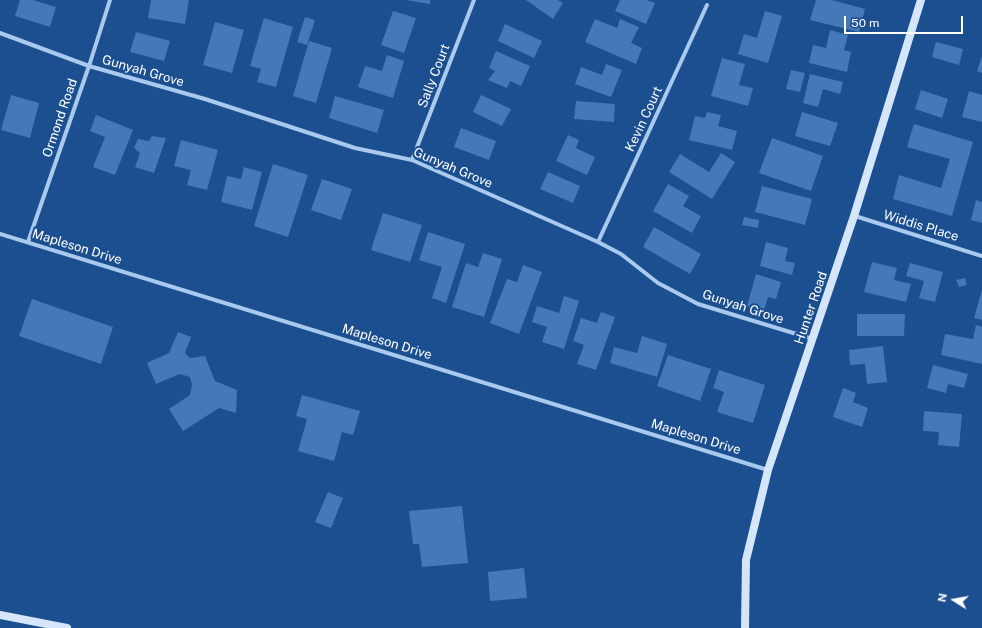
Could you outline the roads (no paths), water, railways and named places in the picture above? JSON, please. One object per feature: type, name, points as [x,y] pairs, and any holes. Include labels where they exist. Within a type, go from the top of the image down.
[{"type":"street","name":"Ormond Road","points":[[28,242],[89,66],[110,0]]},
{"type":"street","name":"Sally Court","points":[[412,160],[474,0]]},
{"type":"street","name":"Hunter Road","points":[[745,628],[746,560],[768,470],[854,216],[921,0]]},
{"type":"street","name":"Kevin Court","points":[[598,242],[707,5]]},
{"type":"street","name":"Gunyah Grove","points":[[0,33],[89,66],[205,99],[355,148],[412,160],[598,242],[621,254],[658,283],[698,304],[813,339]]},
{"type":"street","name":"Widdis Place","points":[[854,216],[982,256]]},
{"type":"street","name":"Mapleson Drive","points":[[0,234],[768,470]]},
{"type":"street","points":[[0,615],[67,628]]}]
